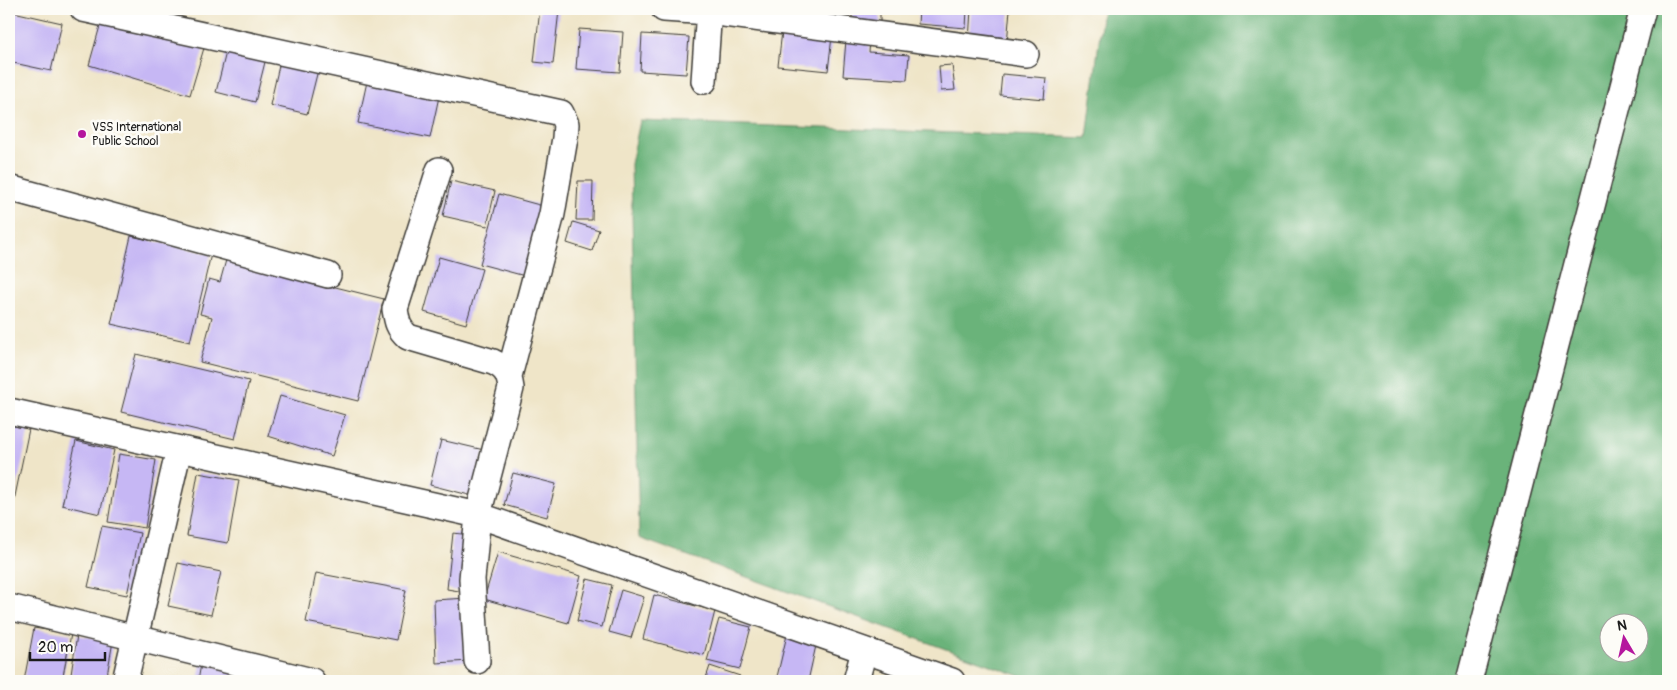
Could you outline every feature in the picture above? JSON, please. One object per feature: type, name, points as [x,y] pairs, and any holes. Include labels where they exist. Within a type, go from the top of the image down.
[{"type":"street","points":[[83,9],[561,114],[566,124],[565,138],[552,214],[509,376]]},
{"type":"street","points":[[664,9],[709,11],[1026,54]]},
{"type":"street","points":[[1469,681],[1643,9]]},
{"type":"street","points":[[704,81],[709,11]]},
{"type":"street","points":[[439,170],[395,308],[397,322],[400,330],[408,337],[503,366],[509,376],[511,388],[478,515],[472,579],[477,661]]},
{"type":"street","points":[[9,188],[328,275]]},
{"type":"street","points":[[9,411],[478,515],[952,681]]},
{"type":"street","points":[[125,681],[179,449]]},
{"type":"street","points":[[9,607],[312,681]]},
{"type":"street","points":[[856,681],[864,651]]},
{"type":"green space","points":[[1103,9],[1668,9],[1668,681],[1034,681],[639,538],[631,164],[640,121],[1087,138]]},
{"type":"building","points":[[540,9],[559,10],[553,64],[534,62]]},
{"type":"building","points":[[782,9],[822,9],[822,16],[782,16]]},
{"type":"building","points":[[852,9],[880,9],[880,25],[852,24]]},
{"type":"building","points":[[919,9],[967,9],[966,28],[918,24]]},
{"type":"building","points":[[971,9],[1010,9],[1007,44],[969,41]]},
{"type":"building","points":[[9,11],[62,23],[51,71],[9,62]]},
{"type":"building","points":[[102,19],[204,48],[190,95],[89,65]]},
{"type":"building","points":[[579,29],[623,32],[620,72],[576,69]]},
{"type":"building","points":[[782,31],[832,36],[828,71],[778,66]]},
{"type":"building","points":[[642,34],[689,37],[686,74],[640,71]]},
{"type":"building","points":[[846,40],[870,41],[869,52],[909,55],[907,80],[843,76]]},
{"type":"building","points":[[227,48],[266,58],[255,102],[216,92]]},
{"type":"building","points":[[281,57],[319,66],[307,114],[270,105]]},
{"type":"building","points":[[952,65],[955,90],[941,91],[939,66]]},
{"type":"building","points":[[1002,74],[1046,78],[1044,99],[1000,95]]},
{"type":"building","points":[[368,77],[440,92],[430,138],[358,123]]},
{"type":"building","points":[[451,181],[495,191],[487,226],[443,216]]},
{"type":"building","points":[[578,181],[593,181],[592,220],[576,220]]},
{"type":"building","points":[[499,194],[543,206],[525,276],[480,264]]},
{"type":"building","points":[[573,222],[599,230],[592,251],[567,243]]},
{"type":"building","points":[[131,236],[211,254],[190,342],[111,324]]},
{"type":"building","points":[[439,257],[482,269],[466,324],[424,312]]},
{"type":"building","points":[[226,260],[384,299],[358,401],[200,362],[212,317],[200,314],[209,279],[220,282]]},
{"type":"building","points":[[136,354],[249,381],[235,439],[121,412]]},
{"type":"building","points":[[280,396],[345,415],[332,456],[268,436]]},
{"type":"building","points":[[9,425],[29,429],[14,501],[9,499]]},
{"type":"building","points":[[441,440],[484,450],[473,496],[430,485]]},
{"type":"building","points":[[76,441],[114,450],[100,514],[62,505]]},
{"type":"building","points":[[119,454],[156,460],[145,528],[108,522]]},
{"type":"building","points":[[198,473],[239,480],[228,543],[187,536]]},
{"type":"building","points":[[513,473],[556,484],[547,517],[504,505]]},
{"type":"building","points":[[102,526],[140,533],[127,595],[88,587]]},
{"type":"building","points":[[453,533],[471,535],[465,592],[447,589]]},
{"type":"building","points":[[498,552],[581,576],[568,623],[484,599]]},
{"type":"building","points":[[178,563],[221,572],[211,615],[168,606]]},
{"type":"building","points":[[316,573],[406,590],[396,640],[306,622]]},
{"type":"building","points":[[587,579],[612,585],[602,627],[577,621]]},
{"type":"building","points":[[621,590],[644,597],[631,638],[609,632]]},
{"type":"building","points":[[654,595],[715,611],[704,655],[643,639]]},
{"type":"building","points":[[468,598],[470,661],[436,663],[434,600]]},
{"type":"building","points":[[719,619],[751,627],[740,669],[707,661]]},
{"type":"building","points":[[34,628],[71,634],[62,681],[24,681]]},
{"type":"building","points":[[77,635],[113,641],[106,681],[70,681]]},
{"type":"building","points":[[787,635],[817,641],[808,681],[776,681]]},
{"type":"building","points":[[201,664],[237,670],[235,681],[198,681]]},
{"type":"building","points":[[710,666],[740,676],[738,681],[705,681]]},
{"type":"place","name":"VSS International Public School","points":[[82,134]]}]
